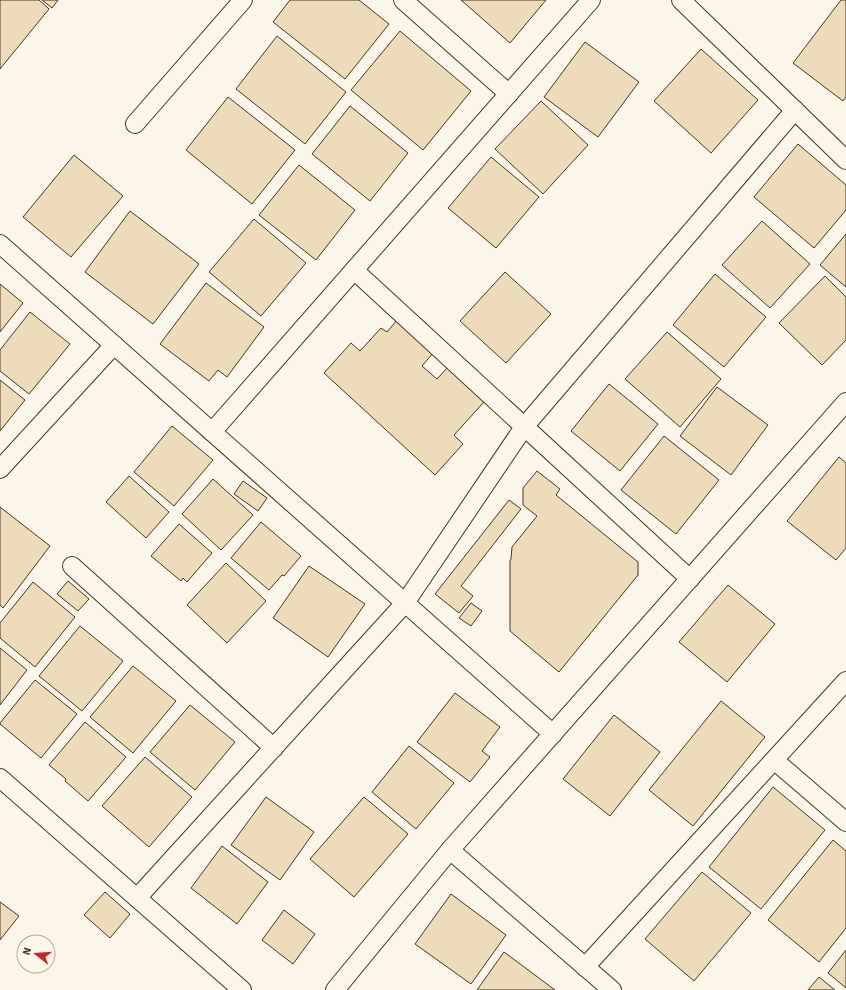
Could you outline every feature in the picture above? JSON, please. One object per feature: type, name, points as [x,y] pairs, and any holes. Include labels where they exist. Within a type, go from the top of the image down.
[{"type":"street","points":[[135,124],[243,0]]},
{"type":"street","points":[[403,0],[508,94]]},
{"type":"street","points":[[212,432],[591,0]]},
{"type":"street","points":[[681,0],[846,160]]},
{"type":"street","points":[[137,898],[405,603],[524,427],[795,110]]},
{"type":"street","points":[[0,244],[553,734]]},
{"type":"street","points":[[354,270],[690,579]]},
{"type":"street","points":[[0,469],[114,345]]},
{"type":"street","points":[[335,990],[450,850],[690,579],[842,413]]},
{"type":"street","points":[[72,566],[274,748]]},
{"type":"street","points":[[585,966],[846,681]]},
{"type":"street","points":[[774,760],[846,822]]},
{"type":"street","points":[[0,778],[242,990]]},
{"type":"street","points":[[450,850],[612,990]]},
{"type":"building","points":[[0,0],[39,0],[49,9],[0,69]]},
{"type":"building","points":[[42,0],[58,0],[52,8]]},
{"type":"building","points":[[290,0],[359,0],[389,24],[345,79],[273,22]]},
{"type":"building","points":[[461,0],[546,0],[510,43]]},
{"type":"building","points":[[841,0],[846,0],[846,97],[843,101],[793,63]]},
{"type":"building","points":[[400,31],[471,91],[423,150],[351,90]]},
{"type":"building","points":[[277,36],[346,92],[305,144],[236,89]]},
{"type":"building","points":[[585,42],[639,82],[598,137],[544,97]]},
{"type":"building","points":[[701,49],[758,100],[711,153],[654,101]]},
{"type":"building","points":[[228,97],[295,150],[252,204],[186,150]]},
{"type":"building","points":[[541,101],[588,145],[543,194],[495,149]]},
{"type":"building","points":[[350,106],[408,153],[370,201],[312,154]]},
{"type":"building","points":[[798,144],[846,185],[846,210],[814,248],[754,197]]},
{"type":"building","points":[[74,155],[123,196],[71,257],[23,217]]},
{"type":"building","points":[[491,157],[539,197],[496,248],[448,208]]},
{"type":"building","points":[[299,165],[355,210],[316,260],[259,215]]},
{"type":"building","points":[[130,211],[199,264],[153,324],[85,272]]},
{"type":"building","points":[[254,219],[306,263],[261,316],[209,272]]},
{"type":"building","points":[[762,221],[810,264],[770,308],[722,265]]},
{"type":"building","points":[[846,234],[846,287],[820,265]]},
{"type":"building","points":[[505,272],[551,314],[506,363],[460,321]]},
{"type":"building","points":[[715,274],[766,317],[724,367],[673,325]]},
{"type":"building","points":[[825,276],[846,297],[846,340],[822,365],[779,323]]},
{"type":"building","points":[[206,283],[264,327],[227,377],[218,370],[209,381],[160,344]]},
{"type":"building","points":[[0,284],[23,303],[0,332]]},
{"type":"building","points":[[30,312],[70,344],[29,394],[0,371],[0,350]]},
{"type":"building","points":[[397,320],[433,353],[422,366],[437,379],[447,368],[484,402],[454,435],[463,444],[435,475],[324,373],[351,343],[360,351],[381,328],[387,332]]},
{"type":"building","points":[[667,332],[721,379],[680,427],[625,379]]},
{"type":"building","points":[[0,380],[25,400],[0,431]]},
{"type":"building","points":[[609,384],[658,424],[620,471],[571,431]]},
{"type":"building","points":[[717,387],[768,425],[731,475],[680,436]]},
{"type":"building","points":[[172,426],[213,460],[174,506],[134,472]]},
{"type":"building","points":[[664,436],[719,480],[676,534],[621,490]]},
{"type":"building","points":[[839,457],[846,463],[846,548],[836,560],[787,521]]},
{"type":"building","points":[[537,471],[560,489],[556,495],[638,562],[638,575],[559,672],[510,631],[510,561],[512,547],[537,516],[523,505],[523,488]]},
{"type":"building","points":[[129,476],[169,512],[146,538],[106,502]]},
{"type":"building","points":[[213,479],[253,515],[221,550],[182,514]]},
{"type":"building","points":[[243,481],[267,498],[258,511],[234,494]]},
{"type":"building","points":[[509,500],[521,509],[461,586],[473,596],[459,613],[435,594]]},
{"type":"building","points":[[0,507],[50,546],[3,608],[0,605]]},
{"type":"building","points":[[261,522],[301,556],[284,576],[282,575],[269,590],[231,558]]},
{"type":"building","points":[[179,524],[212,553],[187,582],[183,578],[181,581],[151,556]]},
{"type":"building","points":[[226,563],[266,601],[227,643],[187,605]]},
{"type":"building","points":[[309,566],[365,604],[328,657],[273,618]]},
{"type":"building","points":[[68,581],[89,599],[78,611],[57,594]]},
{"type":"building","points":[[33,582],[75,617],[35,667],[0,638],[0,623]]},
{"type":"building","points":[[728,585],[775,624],[727,682],[679,642]]},
{"type":"building","points":[[471,603],[482,611],[471,626],[459,618]]},
{"type":"building","points":[[80,626],[123,661],[82,711],[39,676]]},
{"type":"building","points":[[0,648],[27,670],[0,705]]},
{"type":"building","points":[[133,666],[176,701],[133,753],[90,717]]},
{"type":"building","points":[[35,680],[77,714],[41,758],[0,724]]},
{"type":"building","points":[[455,693],[500,727],[482,751],[490,757],[470,782],[417,742]]},
{"type":"building","points":[[721,701],[765,737],[693,826],[649,790]]},
{"type":"building","points":[[190,705],[235,742],[195,790],[150,752]]},
{"type":"building","points":[[614,715],[660,752],[610,816],[563,779]]},
{"type":"building","points":[[85,722],[126,757],[88,801],[65,781],[66,779],[49,765]]},
{"type":"building","points":[[409,746],[454,783],[416,829],[372,792]]},
{"type":"building","points":[[145,757],[192,797],[149,847],[102,806]]},
{"type":"building","points":[[773,787],[825,830],[761,909],[709,867]]},
{"type":"building","points":[[266,797],[314,832],[280,880],[231,845]]},
{"type":"building","points":[[364,797],[408,834],[354,897],[310,859]]},
{"type":"building","points":[[833,840],[846,851],[846,928],[819,962],[768,920]]},
{"type":"building","points":[[222,846],[268,882],[237,924],[191,888]]},
{"type":"building","points":[[702,872],[751,913],[694,981],[645,939]]},
{"type":"building","points":[[105,892],[130,914],[110,938],[84,915]]},
{"type":"building","points":[[451,894],[506,935],[471,984],[415,944]]},
{"type":"building","points":[[0,902],[19,916],[0,940]]},
{"type":"building","points":[[284,910],[315,934],[293,964],[262,940]]},
{"type":"building","points":[[846,950],[846,988],[828,973]]},
{"type":"building","points":[[504,952],[555,990],[477,990]]},
{"type":"building","points":[[819,977],[835,990],[808,990]]}]
